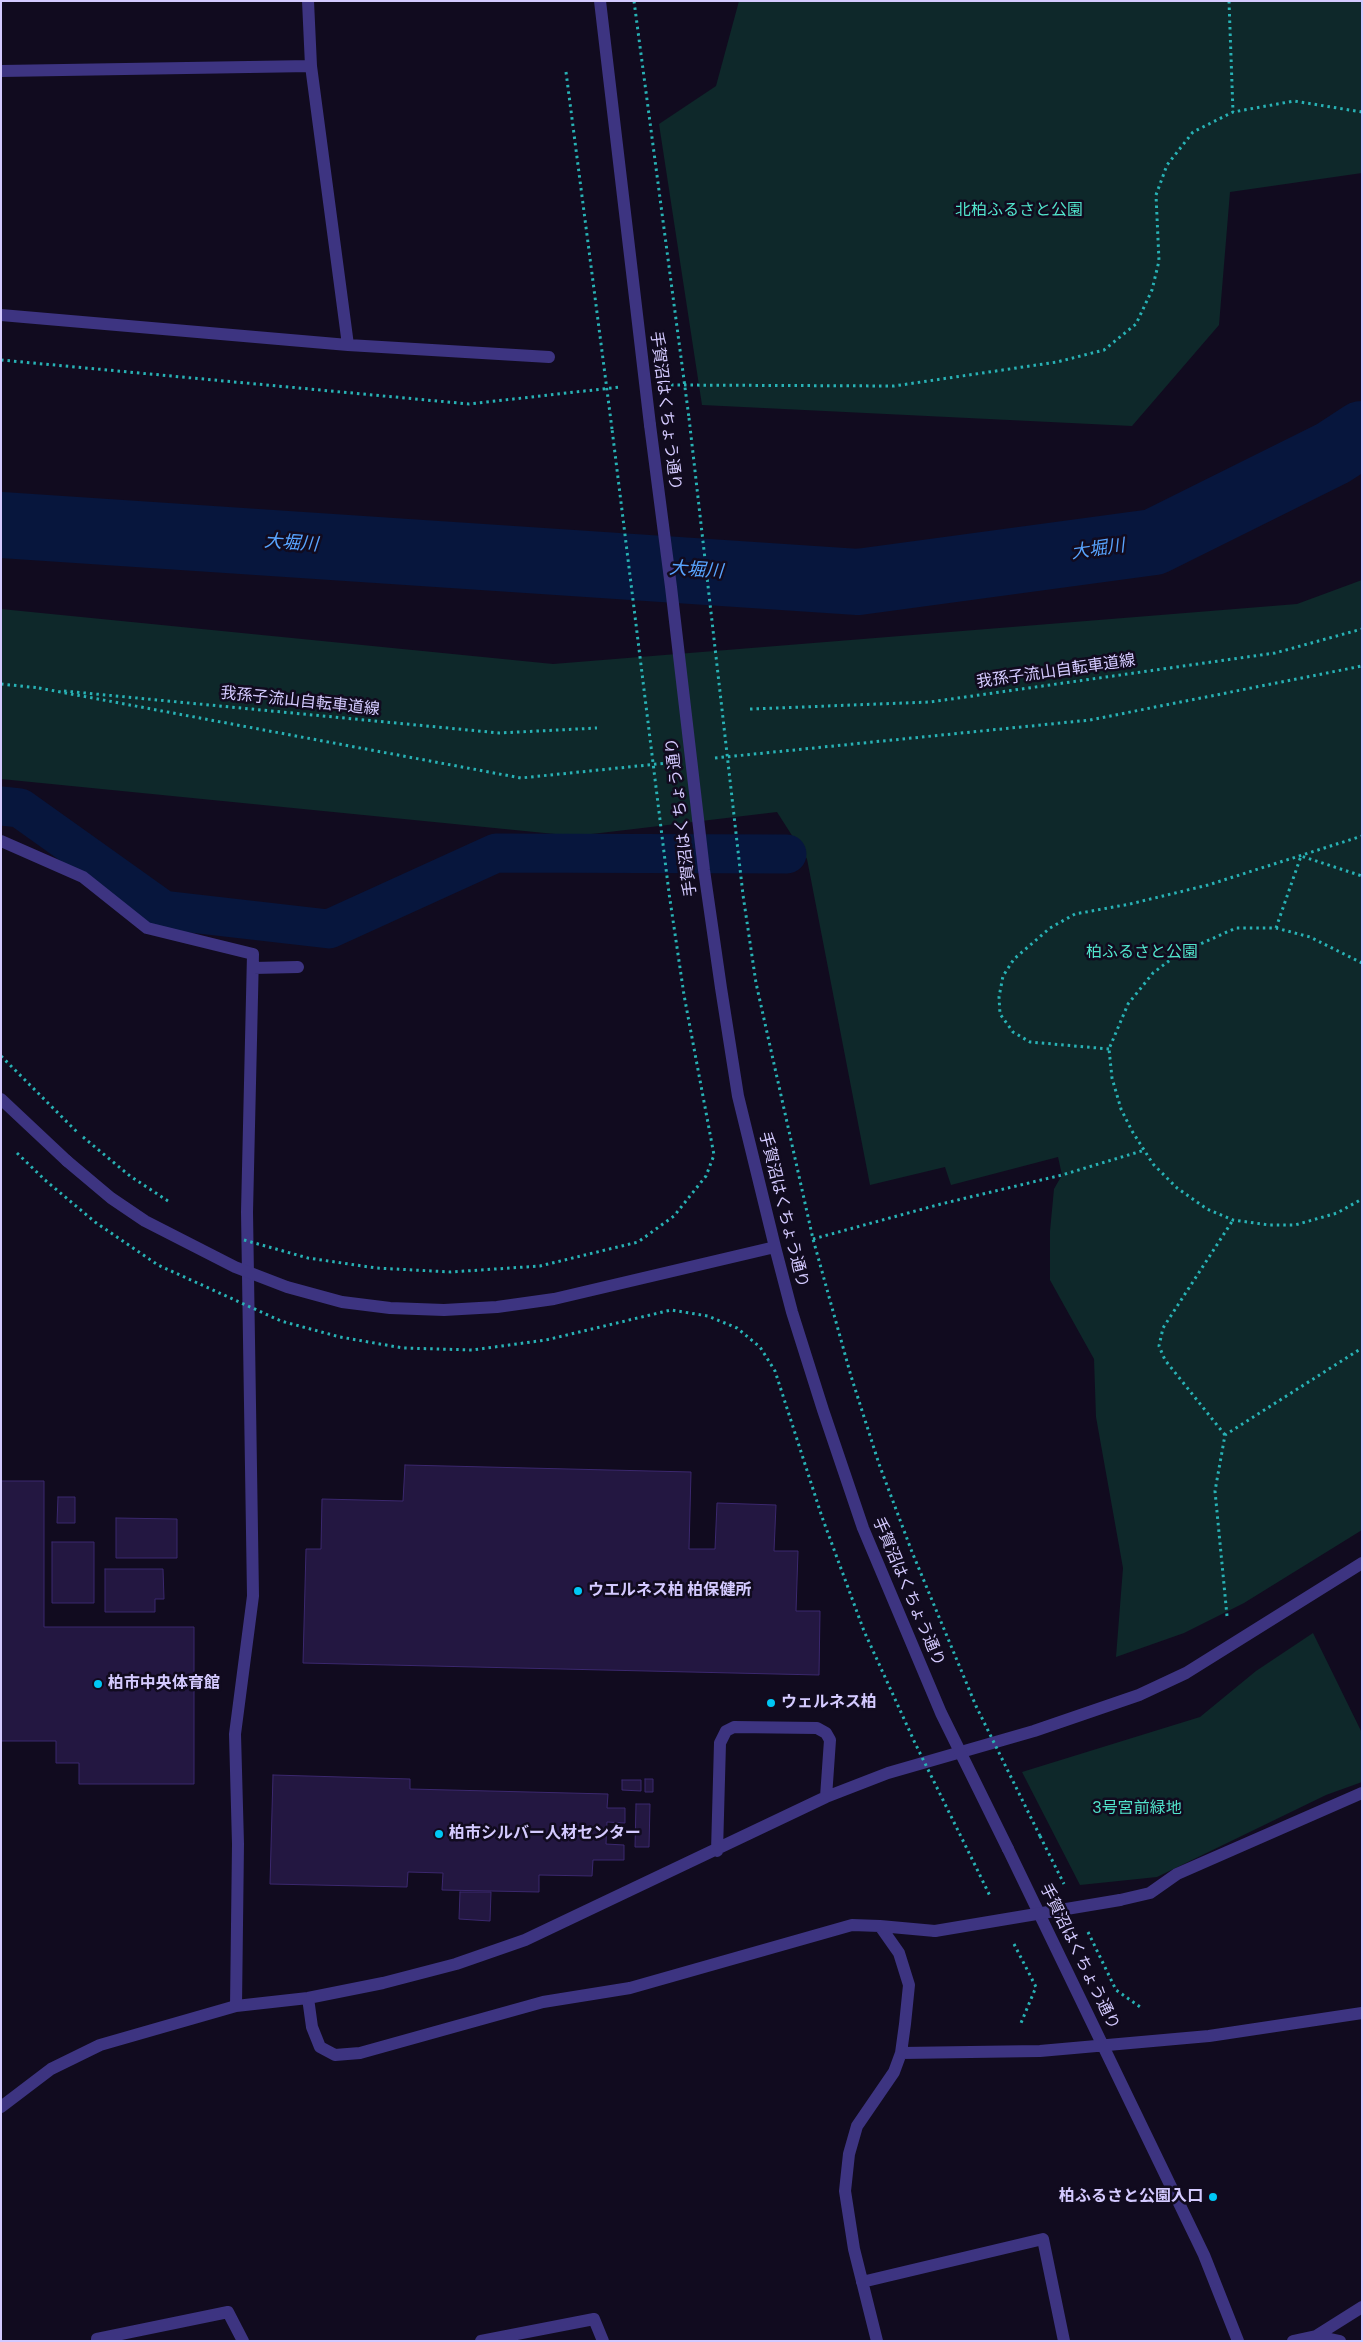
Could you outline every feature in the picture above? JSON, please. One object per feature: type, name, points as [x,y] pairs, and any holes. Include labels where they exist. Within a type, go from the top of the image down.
[{"type":"street","points":[[308,1],[311,66],[348,345]]},
{"type":"street","name":"手賀沼はくちょう通り","points":[[600,1],[645,385],[721,988],[738,1096],[775,1247],[817,1392],[863,1528],[941,1713],[1104,2044],[1204,2254],[1238,2341]]},
{"type":"street","points":[[1,71],[311,66]]},
{"type":"street","points":[[1,315],[348,345],[549,357]]},
{"type":"street","points":[[1,841],[83,877],[147,928],[253,954],[247,1212],[253,1596],[235,1734],[238,1844],[236,2006]]},
{"type":"street","points":[[253,968],[298,967]]},
{"type":"street","points":[[1,1099],[67,1161],[111,1198],[146,1221],[235,1267],[287,1287],[342,1302],[390,1308],[453,1310],[498,1307],[554,1299],[775,1247]]},
{"type":"street","points":[[1,2107],[51,2069],[100,2045],[236,2006],[308,1998],[392,1981],[456,1964],[525,1940],[717,1851],[826,1797],[888,1773],[1042,1729],[1139,1695],[1186,1673],[1230,1647],[1362,1563]]},
{"type":"street","points":[[717,1851],[720,1743],[726,1732],[734,1727],[817,1728],[826,1733],[830,1740],[826,1797]]},
{"type":"street","points":[[308,1998],[312,2027],[320,2047],[334,2055],[360,2053],[543,2002],[630,1988],[852,1924],[935,1931],[1120,1900],[1150,1893],[1177,1874],[1362,1793]]},
{"type":"street","points":[[877,2341],[854,2249],[845,2191],[848,2154],[857,2126],[894,2072],[901,2053],[908,1985],[899,1953],[880,1926]]},
{"type":"street","points":[[901,2053],[1040,2051],[1209,2036],[1362,2013]]},
{"type":"street","points":[[862,2282],[1043,2239],[1064,2341]]},
{"type":"street","points":[[1293,2341],[1316,2336],[1362,2307]]},
{"type":"street","points":[[97,2341],[97,2339],[228,2312],[243,2341]]},
{"type":"street","points":[[481,2341],[594,2319],[602,2341]]},
{"type":"street","points":[[1316,2336],[1340,2341]]},
{"type":"path","points":[[634,1],[686,385],[743,895],[756,983],[813,1239],[862,1411],[912,1552],[976,1706],[1040,1836]]},
{"type":"path","points":[[1229,1],[1234,112]]},
{"type":"path","points":[[240,1240],[308,1258],[376,1268],[451,1272],[540,1266],[638,1242],[674,1216],[706,1176],[714,1155],[684,995],[669,892],[566,72]]},
{"type":"path","points":[[1,360],[469,404],[645,385],[894,386],[1058,362],[1104,350],[1136,324],[1152,290],[1159,261],[1156,195],[1167,165],[1193,132],[1234,112],[1294,101],[1362,112]]},
{"type":"path","name":"我孫子流山自転車道線","points":[[750,709],[930,702],[1275,653],[1362,629]]},
{"type":"path","name":"我孫子流山自転車道線","points":[[1,684],[499,733],[596,728]]},
{"type":"path","points":[[1109,1049],[1030,1042],[1012,1032],[1000,1014],[999,997],[1003,976],[1014,959],[1050,928],[1075,914],[1130,904],[1208,886],[1362,836]]},
{"type":"path","points":[[1301,856],[1362,876]]},
{"type":"path","points":[[1276,928],[1301,856]]},
{"type":"path","points":[[1362,963],[1310,937],[1276,928],[1236,928],[1178,954],[1153,973],[1128,1004],[1109,1049],[1112,1078],[1121,1110],[1132,1130],[1153,1164],[1177,1188],[1207,1209],[1233,1220],[1269,1225],[1296,1225],[1337,1213],[1362,1199]]},
{"type":"path","points":[[1,1056],[83,1137],[130,1176],[171,1204]]},
{"type":"path","points":[[14,1150],[45,1180],[95,1222],[158,1264],[281,1321],[340,1337],[403,1348],[472,1350],[546,1340],[671,1310],[708,1316],[736,1328],[760,1347],[775,1370],[822,1517],[864,1631],[915,1744],[974,1863]]},
{"type":"path","points":[[813,1239],[941,1204],[1062,1175],[1145,1150]]},
{"type":"path","points":[[1225,1434],[1165,1360],[1159,1346],[1163,1328],[1233,1220]]},
{"type":"path","points":[[1230,1647],[1215,1491],[1225,1434],[1362,1348]]},
{"type":"green space","name":"北柏ふるさと公園","points":[[739,1],[1362,1],[1362,173],[1230,192],[1219,325],[1132,426],[702,405],[659,124],[716,86]]},
{"type":"green space","name":"柏ふるさと公園","points":[[1362,580],[1362,1530],[1244,1603],[1184,1633],[1116,1657],[1123,1568],[1096,1417],[1094,1359],[1050,1280],[1050,1231],[1054,1189],[1062,1175],[1058,1157],[951,1185],[945,1167],[870,1185],[807,859],[777,812],[575,836],[1,779],[1,609],[553,664],[1297,604]]},
{"type":"green space","name":"3号宮前緑地","points":[[1313,1633],[1362,1733],[1362,1782],[1326,1795],[1157,1877],[1080,1885],[1022,1772],[1200,1717],[1256,1671]]},
{"type":"building","points":[[405,1465],[691,1472],[689,1549],[715,1549],[717,1503],[776,1505],[774,1551],[798,1551],[796,1611],[820,1611],[819,1675],[303,1663],[306,1549],[321,1549],[322,1499],[403,1501]]},
{"type":"building","name":"柏市中央体育館","points":[[1,1481],[44,1481],[44,1627],[194,1627],[194,1784],[79,1784],[79,1763],[56,1763],[56,1741],[1,1741]]},
{"type":"building","points":[[58,1497],[75,1497],[75,1523],[57,1523]]},
{"type":"building","points":[[116,1518],[177,1519],[177,1558],[116,1558]]},
{"type":"building","points":[[52,1542],[94,1542],[94,1603],[52,1603]]},
{"type":"building","points":[[105,1569],[163,1569],[164,1599],[155,1599],[155,1612],[105,1612]]},
{"type":"building","name":"柏市シルバー人材センター","points":[[273,1775],[410,1779],[410,1789],[608,1794],[607,1808],[625,1808],[625,1823],[607,1822],[606,1844],[624,1845],[624,1860],[593,1860],[592,1876],[539,1875],[539,1892],[442,1890],[443,1873],[408,1872],[407,1887],[270,1884]]},
{"type":"building","points":[[645,1779],[653,1779],[653,1792],[645,1792]]},
{"type":"building","points":[[622,1780],[641,1780],[641,1791],[622,1790]]},
{"type":"building","points":[[636,1804],[650,1804],[649,1847],[635,1847]]},
{"type":"building","points":[[460,1892],[491,1892],[490,1921],[459,1919]]},
{"type":"waterway","name":"大堀川","points":[[1,525],[858,582],[1154,542],[1333,453],[1362,434]]},
{"type":"waterway","points":[[1,806],[20,808],[163,910],[329,929],[496,853],[787,854]]},
{"type":"place","name":"ウエルネス柏 柏保健所","points":[[578,1591]]},
{"type":"place","name":"柏市中央体育館","points":[[98,1684]]},
{"type":"place","name":"ウェルネス柏","points":[[771,1703]]},
{"type":"place","name":"柏市シルバー人材センター","points":[[439,1834]]},
{"type":"place","name":"柏ふるさと公園入口","points":[[1213,2197]]}]
